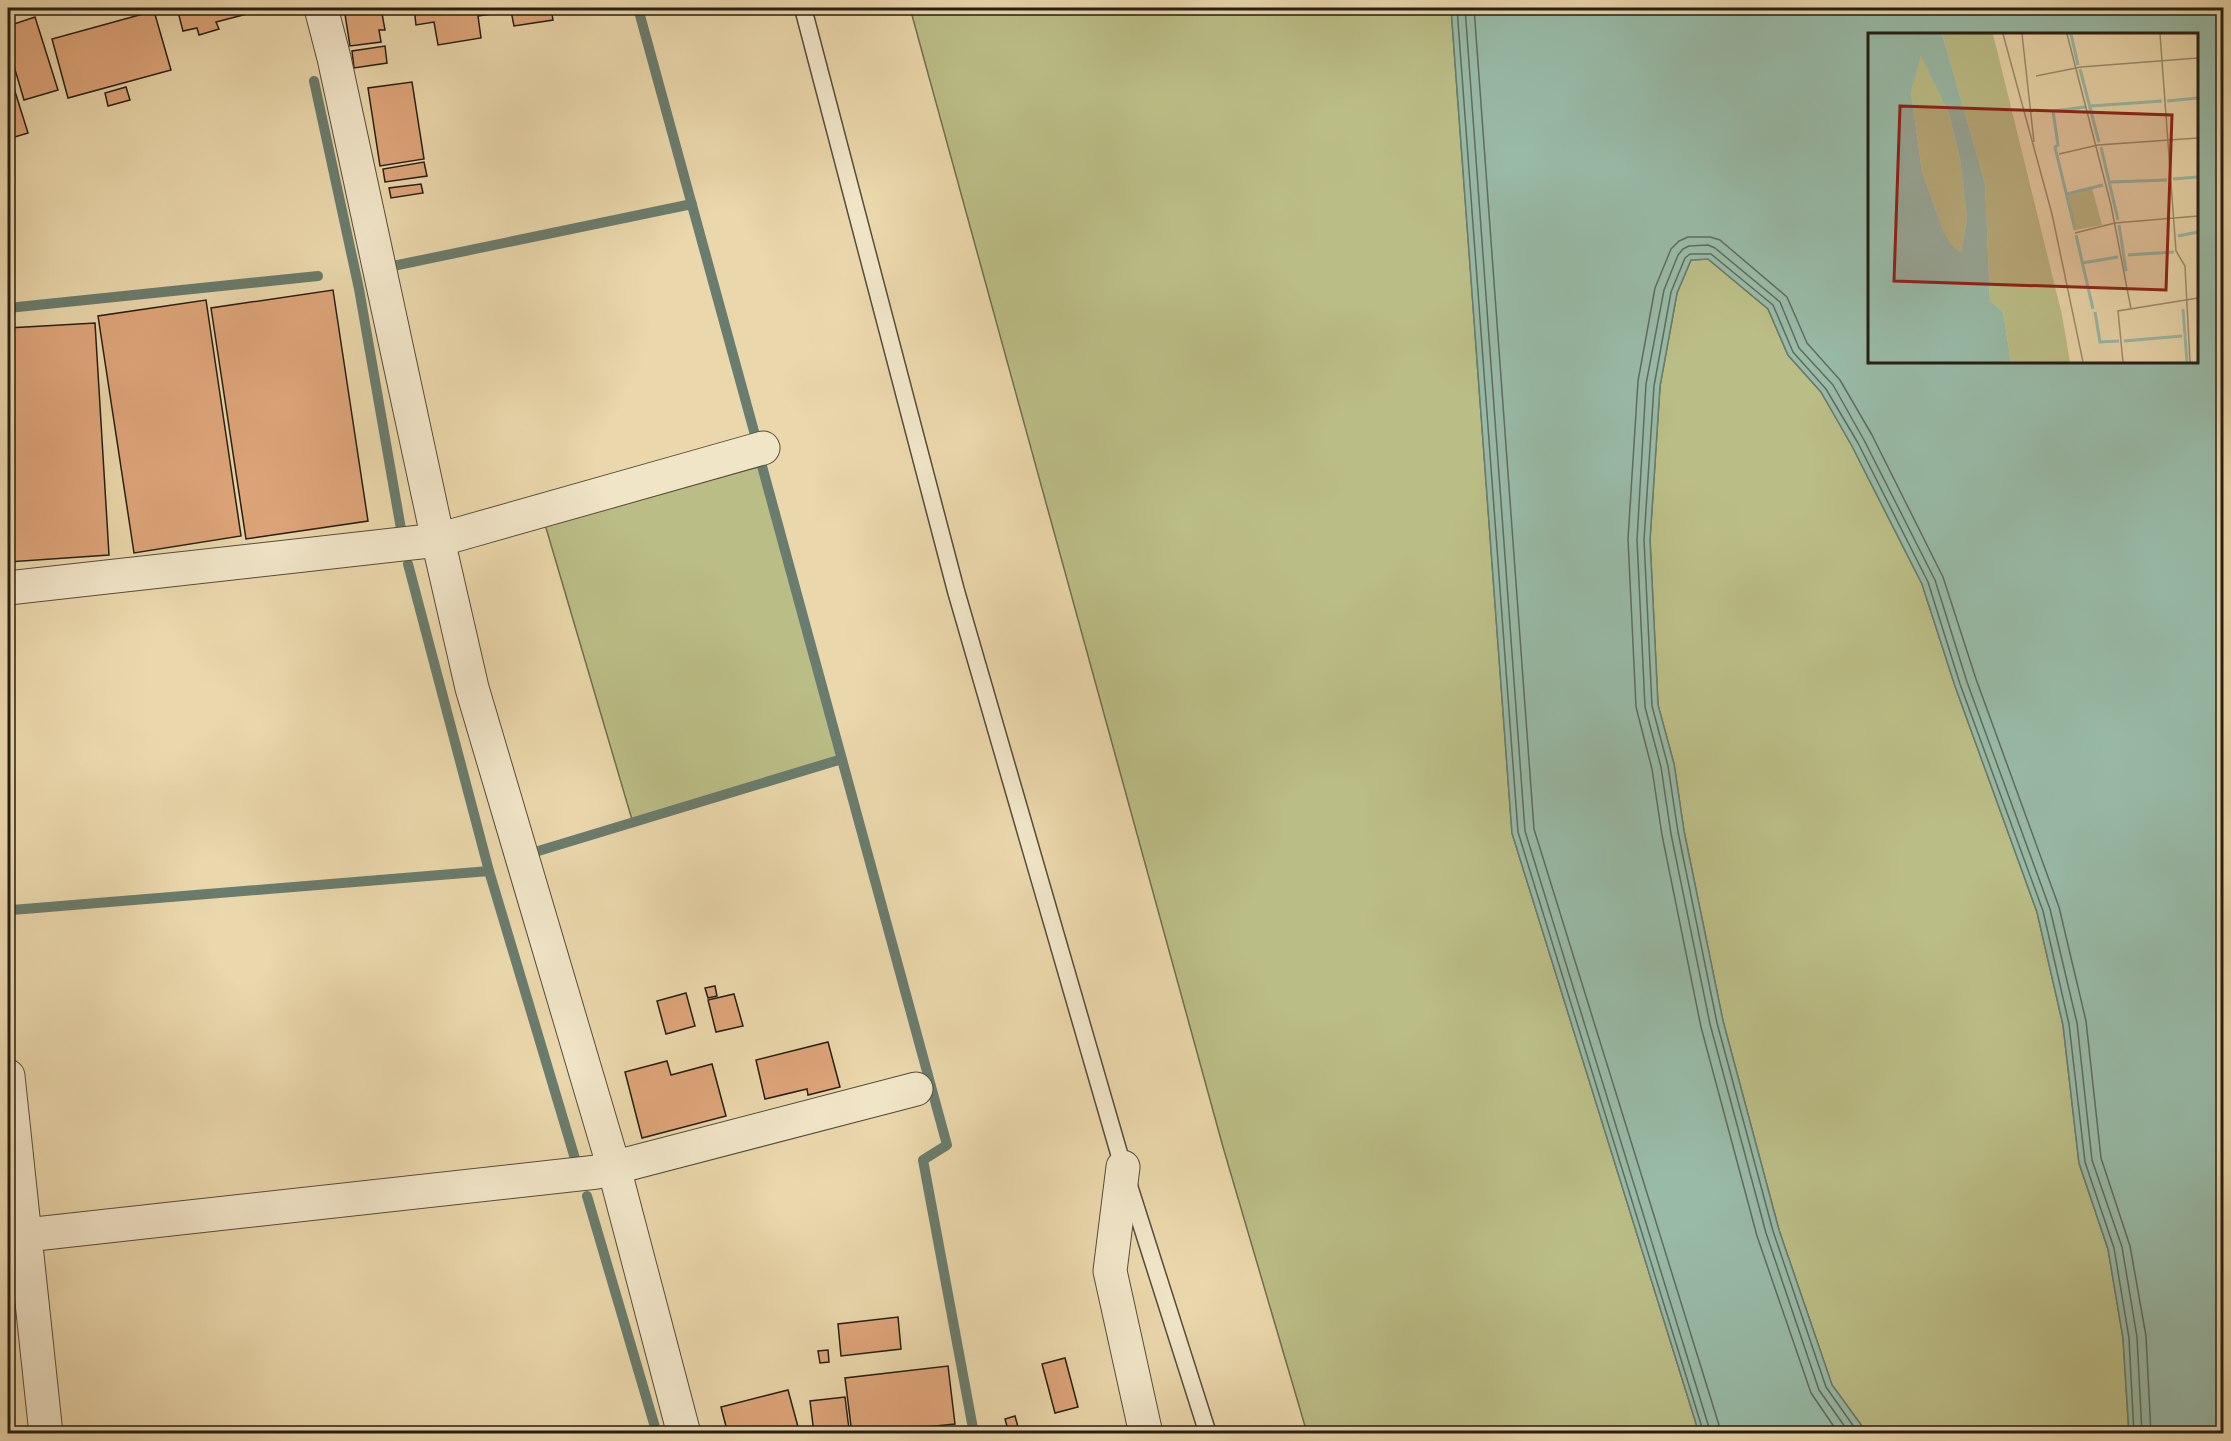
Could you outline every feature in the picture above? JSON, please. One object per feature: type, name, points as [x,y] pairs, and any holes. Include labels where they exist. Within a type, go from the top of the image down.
[{"type":"street","points":[[321,8],[334,58],[472,688],[614,1168],[684,1434]]},
{"type":"street","points":[[8,588],[438,540],[763,448]]},
{"type":"street","points":[[8,1076],[16,1236],[46,1434]]},
{"type":"street","points":[[16,1236],[597,1172],[916,1089]]},
{"type":"street","points":[[1123,1167],[1110,1271],[1146,1434]]},
{"type":"lane","points":[[803,8],[956,591],[1123,1167],[1208,1434]]},
{"type":"green space","points":[[910,8],[1451,8],[1512,833],[1699,1433],[1307,1433],[1223,1147]]},
{"type":"green space","points":[[1708,259],[1768,309],[1788,355],[1821,392],[1852,446],[1922,584],[1955,686],[2037,912],[2063,1025],[2079,1163],[2108,1249],[2123,1338],[2129,1433],[1867,1433],[1832,1385],[1779,1230],[1723,1021],[1684,831],[1674,764],[1658,705],[1650,540],[1660,386],[1677,293],[1691,260]]},
{"type":"green space","points":[[762,466],[842,759],[633,823],[544,521]]},
{"type":"water","points":[[1451,8],[2223,8],[2223,1433],[2129,1433],[2123,1338],[2108,1249],[2079,1163],[2063,1025],[2037,912],[1955,686],[1922,584],[1852,446],[1821,392],[1788,355],[1768,309],[1708,259],[1691,260],[1677,293],[1660,386],[1650,540],[1658,705],[1674,764],[1684,831],[1723,1021],[1779,1230],[1832,1385],[1867,1433],[1699,1433],[1512,833]]},
{"type":"building","points":[[177,8],[270,8],[216,22],[219,29],[199,35],[197,28],[183,31]]},
{"type":"building","points":[[344,8],[381,8],[385,30],[379,30],[381,42],[350,46]]},
{"type":"building","points":[[414,8],[551,8],[553,20],[514,26],[511,11],[478,16],[481,38],[438,45],[434,22],[416,25]]},
{"type":"building","points":[[154,11],[171,70],[68,98],[52,39]]},
{"type":"building","points":[[35,17],[58,90],[24,100],[8,46],[8,26]]},
{"type":"building","points":[[385,46],[387,63],[354,68],[352,51]]},
{"type":"building","points":[[12,82],[28,133],[8,139],[8,83]]},
{"type":"building","points":[[412,82],[424,159],[380,166],[368,88]]},
{"type":"building","points":[[126,87],[130,100],[108,106],[105,93]]},
{"type":"building","points":[[424,162],[427,176],[385,182],[383,169]]},
{"type":"building","points":[[421,184],[423,193],[391,198],[389,188]]},
{"type":"building","points":[[333,290],[368,521],[246,539],[211,308]]},
{"type":"building","points":[[206,300],[241,536],[134,553],[98,316]]},
{"type":"building","points":[[95,323],[109,555],[8,562],[8,328]]},
{"type":"building","points":[[715,986],[717,996],[708,998],[705,988]]},
{"type":"building","points":[[686,993],[695,1026],[666,1034],[657,1001]]},
{"type":"building","points":[[734,994],[743,1026],[716,1032],[708,1000]]},
{"type":"building","points":[[828,1042],[840,1087],[808,1095],[807,1089],[765,1099],[756,1060]]},
{"type":"building","points":[[667,1061],[671,1075],[712,1064],[726,1116],[642,1138],[625,1072]]},
{"type":"building","points":[[898,1317],[901,1349],[841,1356],[838,1324]]},
{"type":"building","points":[[828,1350],[829,1362],[820,1363],[818,1351]]},
{"type":"building","points":[[1065,1358],[1078,1407],[1055,1413],[1042,1364]]},
{"type":"building","points":[[948,1366],[955,1424],[897,1430],[897,1434],[852,1434],[845,1378]]},
{"type":"building","points":[[788,1390],[800,1434],[728,1434],[721,1407]]},
{"type":"building","points":[[845,1397],[849,1429],[814,1433],[810,1401]]},
{"type":"building","points":[[1015,1416],[1018,1427],[1008,1430],[1005,1419]]},
{"type":"waterway","points":[[638,8],[755,435]]},
{"type":"waterway","points":[[314,81],[359,289],[401,529]]},
{"type":"waterway","points":[[393,266],[692,204]]},
{"type":"waterway","points":[[8,308],[318,276]]},
{"type":"waterway","points":[[762,466],[947,1145],[923,1160],[974,1434]]},
{"type":"waterway","points":[[408,564],[489,871],[576,1162]]},
{"type":"waterway","points":[[535,852],[842,759]]},
{"type":"waterway","points":[[12,910],[489,871]]},
{"type":"waterway","points":[[587,1196],[657,1434]]}]
